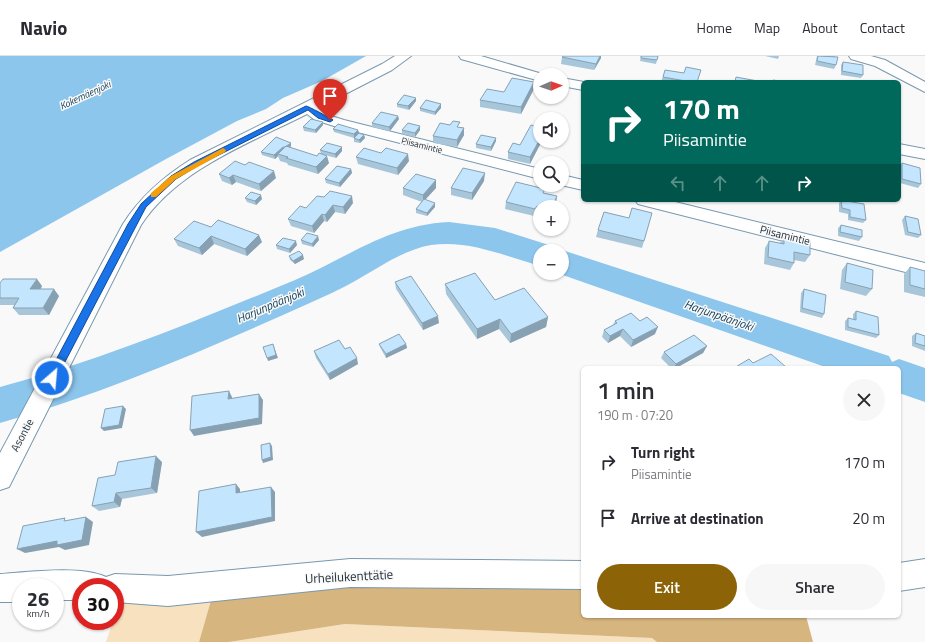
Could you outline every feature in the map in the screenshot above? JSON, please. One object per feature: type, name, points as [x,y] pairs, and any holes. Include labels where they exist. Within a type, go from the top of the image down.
[{"type":"street","name":"Asontie","points":[[0,476],[132,224],[143,206],[158,190],[196,164],[387,67],[404,56]]},
{"type":"street","points":[[466,56],[533,75]]},
{"type":"street","points":[[856,56],[880,63],[925,88]]},
{"type":"street","points":[[569,83],[581,86]]},
{"type":"street","name":"Piisamintie","points":[[308,107],[320,117],[339,123],[533,172]]},
{"type":"street","points":[[901,149],[925,154]]},
{"type":"street","points":[[569,182],[581,185]]},
{"type":"street","name":"Piisamintie","points":[[652,202],[925,270]]},
{"type":"street","name":"Urheilukenttätie","points":[[124,589],[168,591],[350,573],[581,575]]},
{"type":"street","points":[[901,576],[925,573]]},
{"type":"street","points":[[0,588],[72,586]]},
{"type":"shaded area","points":[[129,575],[218,576],[199,642],[106,642],[110,630],[124,630],[124,589]]},
{"type":"shaded area","points":[[218,576],[581,582],[581,618],[807,618],[813,642],[657,642],[652,638],[345,624],[229,642],[199,642]]},
{"type":"shaded area","points":[[345,624],[652,638],[657,642],[229,642]]},
{"type":"water","name":"Kokemäenjoki","points":[[0,56],[366,56],[322,81],[283,98],[266,109],[237,121],[166,159],[0,252]]},
{"type":"building","points":[[600,56],[596,64],[562,57]]},
{"type":"building","points":[[641,56],[658,56],[657,60],[641,58]]},
{"type":"building","points":[[818,56],[838,57],[836,65],[817,61]]},
{"type":"building","points":[[843,62],[863,65],[863,75],[842,71]]},
{"type":"building","points":[[686,67],[701,70],[698,80],[680,80],[663,77],[665,70],[684,73]]},
{"type":"building","points":[[736,77],[752,80],[735,80]]},
{"type":"building","points":[[512,78],[533,82],[521,107],[480,100],[487,89],[504,92]]},
{"type":"building","points":[[404,95],[416,98],[408,106],[397,104]]},
{"type":"building","points":[[426,100],[441,104],[435,112],[420,108]]},
{"type":"building","points":[[381,112],[398,116],[389,127],[372,123]]},
{"type":"building","points":[[311,119],[323,122],[315,130],[303,127]]},
{"type":"building","points":[[453,121],[460,122],[457,127],[464,128],[457,140],[433,136],[440,123],[450,125]]},
{"type":"building","points":[[408,123],[420,126],[415,133],[402,130]]},
{"type":"building","points":[[338,124],[358,130],[354,134],[333,129]]},
{"type":"building","points":[[531,125],[533,125],[533,148],[535,148],[530,157],[508,152],[513,143],[520,145]]},
{"type":"building","points":[[359,133],[364,135],[359,140],[354,138]]},
{"type":"building","points":[[481,135],[496,138],[491,147],[476,144]]},
{"type":"building","points":[[276,137],[291,143],[283,147],[274,155],[261,152]]},
{"type":"building","points":[[327,143],[342,147],[335,154],[320,150]]},
{"type":"building","points":[[286,146],[317,156],[319,153],[327,156],[316,167],[278,154]]},
{"type":"building","points":[[364,148],[381,153],[386,148],[408,154],[397,168],[356,157]]},
{"type":"building","points":[[235,161],[245,165],[249,162],[274,171],[259,184],[233,175],[229,178],[219,174]]},
{"type":"building","points":[[902,163],[920,168],[921,184],[902,179]]},
{"type":"building","points":[[337,166],[351,169],[339,183],[325,179]]},
{"type":"building","points":[[463,168],[485,173],[472,193],[451,188]]},
{"type":"building","points":[[416,174],[436,180],[423,195],[403,188]]},
{"type":"building","points":[[516,182],[533,186],[533,192],[544,192],[557,196],[555,200],[533,200],[533,209],[506,202]]},
{"type":"building","points":[[330,191],[352,196],[343,207],[333,205],[325,215],[322,214],[312,226],[288,219],[300,206],[306,208],[317,196],[324,197]]},
{"type":"building","points":[[251,192],[261,195],[255,201],[245,198]]},
{"type":"building","points":[[424,199],[435,203],[427,213],[416,209]]},
{"type":"building","points":[[841,202],[864,204],[866,220],[850,217],[850,210],[842,208]]},
{"type":"building","points":[[632,208],[652,213],[644,241],[598,230],[604,212],[629,218]]},
{"type":"building","points":[[905,216],[918,219],[921,235],[908,232]]},
{"type":"building","points":[[218,220],[259,235],[245,249],[211,236],[199,248],[174,239],[194,221],[211,227]]},
{"type":"building","points":[[841,225],[862,230],[862,237],[840,232]]},
{"type":"building","points":[[307,233],[318,236],[312,244],[301,240]]},
{"type":"building","points":[[784,236],[810,241],[810,255],[794,252],[794,263],[768,257],[769,241],[784,244]]},
{"type":"building","points":[[283,238],[296,241],[289,249],[276,245]]},
{"type":"building","points":[[299,251],[303,255],[293,261],[289,256]]},
{"type":"building","points":[[847,263],[873,270],[872,289],[845,282]]},
{"type":"building","points":[[910,267],[925,271],[925,289],[910,285]]},
{"type":"building","points":[[475,273],[495,300],[524,288],[548,317],[511,334],[500,319],[477,329],[445,284]]},
{"type":"building","points":[[411,276],[438,316],[422,323],[395,282]]},
{"type":"building","points":[[3,279],[37,279],[30,289],[54,289],[43,308],[13,308],[19,298],[0,298],[0,283]]},
{"type":"building","points":[[804,289],[826,295],[824,314],[802,308]]},
{"type":"building","points":[[856,311],[878,317],[879,335],[848,327],[848,318],[856,320]]},
{"type":"building","points":[[631,313],[640,321],[647,317],[658,327],[633,340],[623,329],[610,336],[604,330],[617,323],[615,321]]},
{"type":"building","points":[[916,333],[925,336],[925,346],[915,343]]},
{"type":"building","points":[[399,334],[406,344],[386,354],[379,344]]},
{"type":"building","points":[[694,335],[707,346],[676,364],[664,352]]},
{"type":"building","points":[[339,340],[345,349],[350,347],[357,358],[328,374],[314,351]]},
{"type":"building","points":[[273,344],[276,355],[267,358],[263,347]]},
{"type":"building","points":[[771,354],[785,366],[737,366],[749,359],[753,363]]},
{"type":"building","points":[[229,391],[228,399],[259,394],[259,418],[190,430],[192,396]]},
{"type":"building","points":[[123,406],[119,425],[101,428],[105,409]]},
{"type":"building","points":[[270,443],[271,457],[262,460],[261,445]]},
{"type":"building","points":[[156,456],[151,488],[116,493],[114,502],[92,506],[98,478],[115,475],[118,462]]},
{"type":"building","points":[[236,484],[236,493],[271,487],[272,517],[196,532],[199,491]]},
{"type":"building","points":[[86,517],[82,540],[57,545],[57,541],[17,549],[23,526],[65,518],[64,521]]},
{"type":"waterway","name":"Harjunpäänjoki","points":[[0,405],[82,381],[162,351],[319,284],[391,246],[416,237],[449,233],[480,236],[533,252]]},
{"type":"waterway","name":"Harjunpäänjoki","points":[[569,264],[869,366]]},
{"type":"waterway","name":"Harjunpäänjoki","points":[[901,377],[925,385]]},
{"type":"slow traffic","points":[[154,195],[158,190],[174,178],[196,164],[223,150]]},
{"type":"route","points":[[52,378],[132,224],[143,206],[158,190],[196,164],[308,107],[320,117],[330,120]]}]
